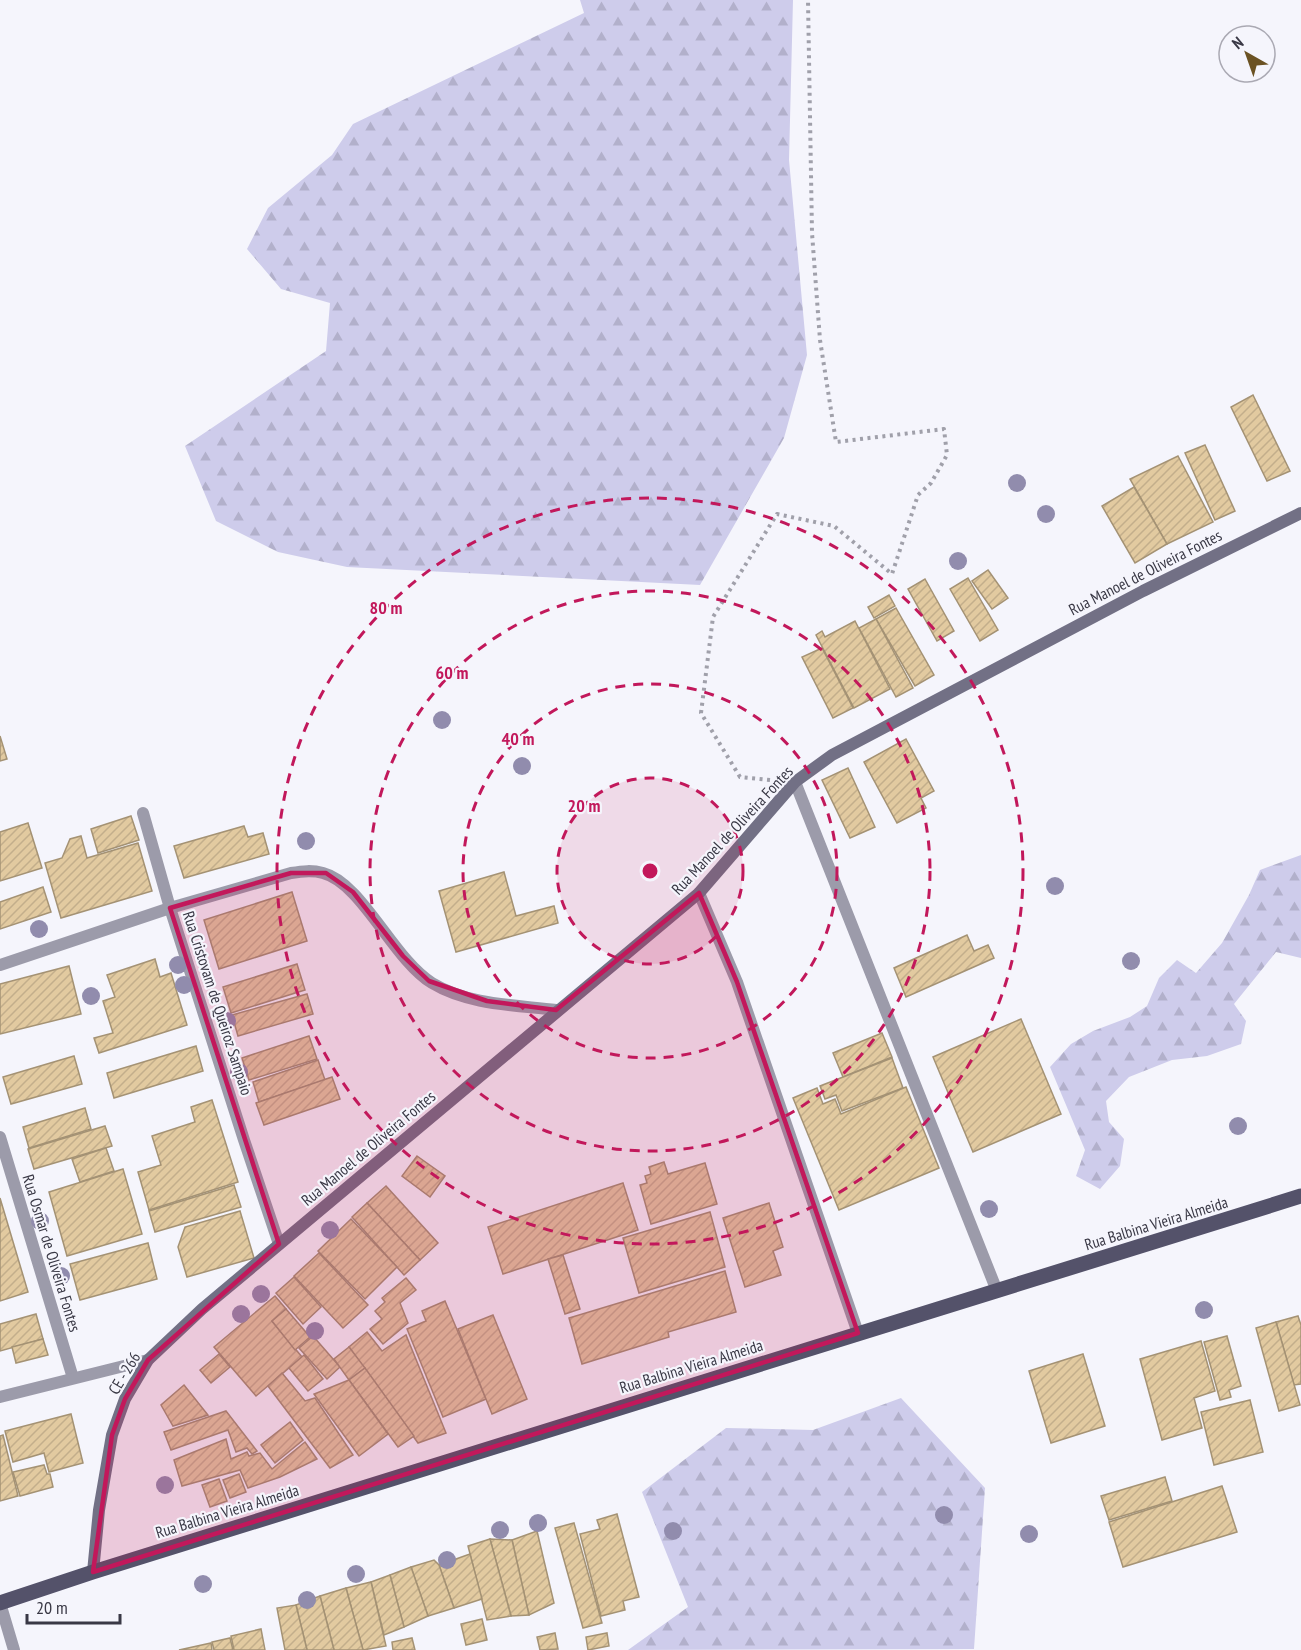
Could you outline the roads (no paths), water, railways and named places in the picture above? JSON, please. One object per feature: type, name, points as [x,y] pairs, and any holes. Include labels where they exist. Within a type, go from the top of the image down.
[{"type":"main road","name":"Rua Balbina Vieira Almeida","points":[[0,1603],[93,1572],[1301,1196]]},
{"type":"street","name":"Rua Manoel de Oliveira Fontes","points":[[279,1244],[699,893],[795,782],[832,755],[1134,596],[1301,513]]},
{"type":"street","points":[[795,782],[997,1291]]},
{"type":"street","points":[[143,813],[170,908],[291,873],[310,870],[326,873],[353,892],[403,956],[429,981],[468,998],[556,1011]]},
{"type":"street","points":[[699,893],[737,982],[858,1333]]},
{"type":"street","name":"Rua Cristovam de Queiroz Sampaio","points":[[0,965],[170,908],[279,1244]]},
{"type":"street","name":"Rua Osmar de Oliveira Fontes","points":[[0,1137],[73,1378]]},
{"type":"street","name":"CE - 266","points":[[93,1572],[99,1510],[112,1435],[125,1399],[148,1360],[202,1309],[279,1244]]},
{"type":"street","points":[[0,1397],[148,1360]]},
{"type":"street","points":[[0,1603],[14,1650]]}]
